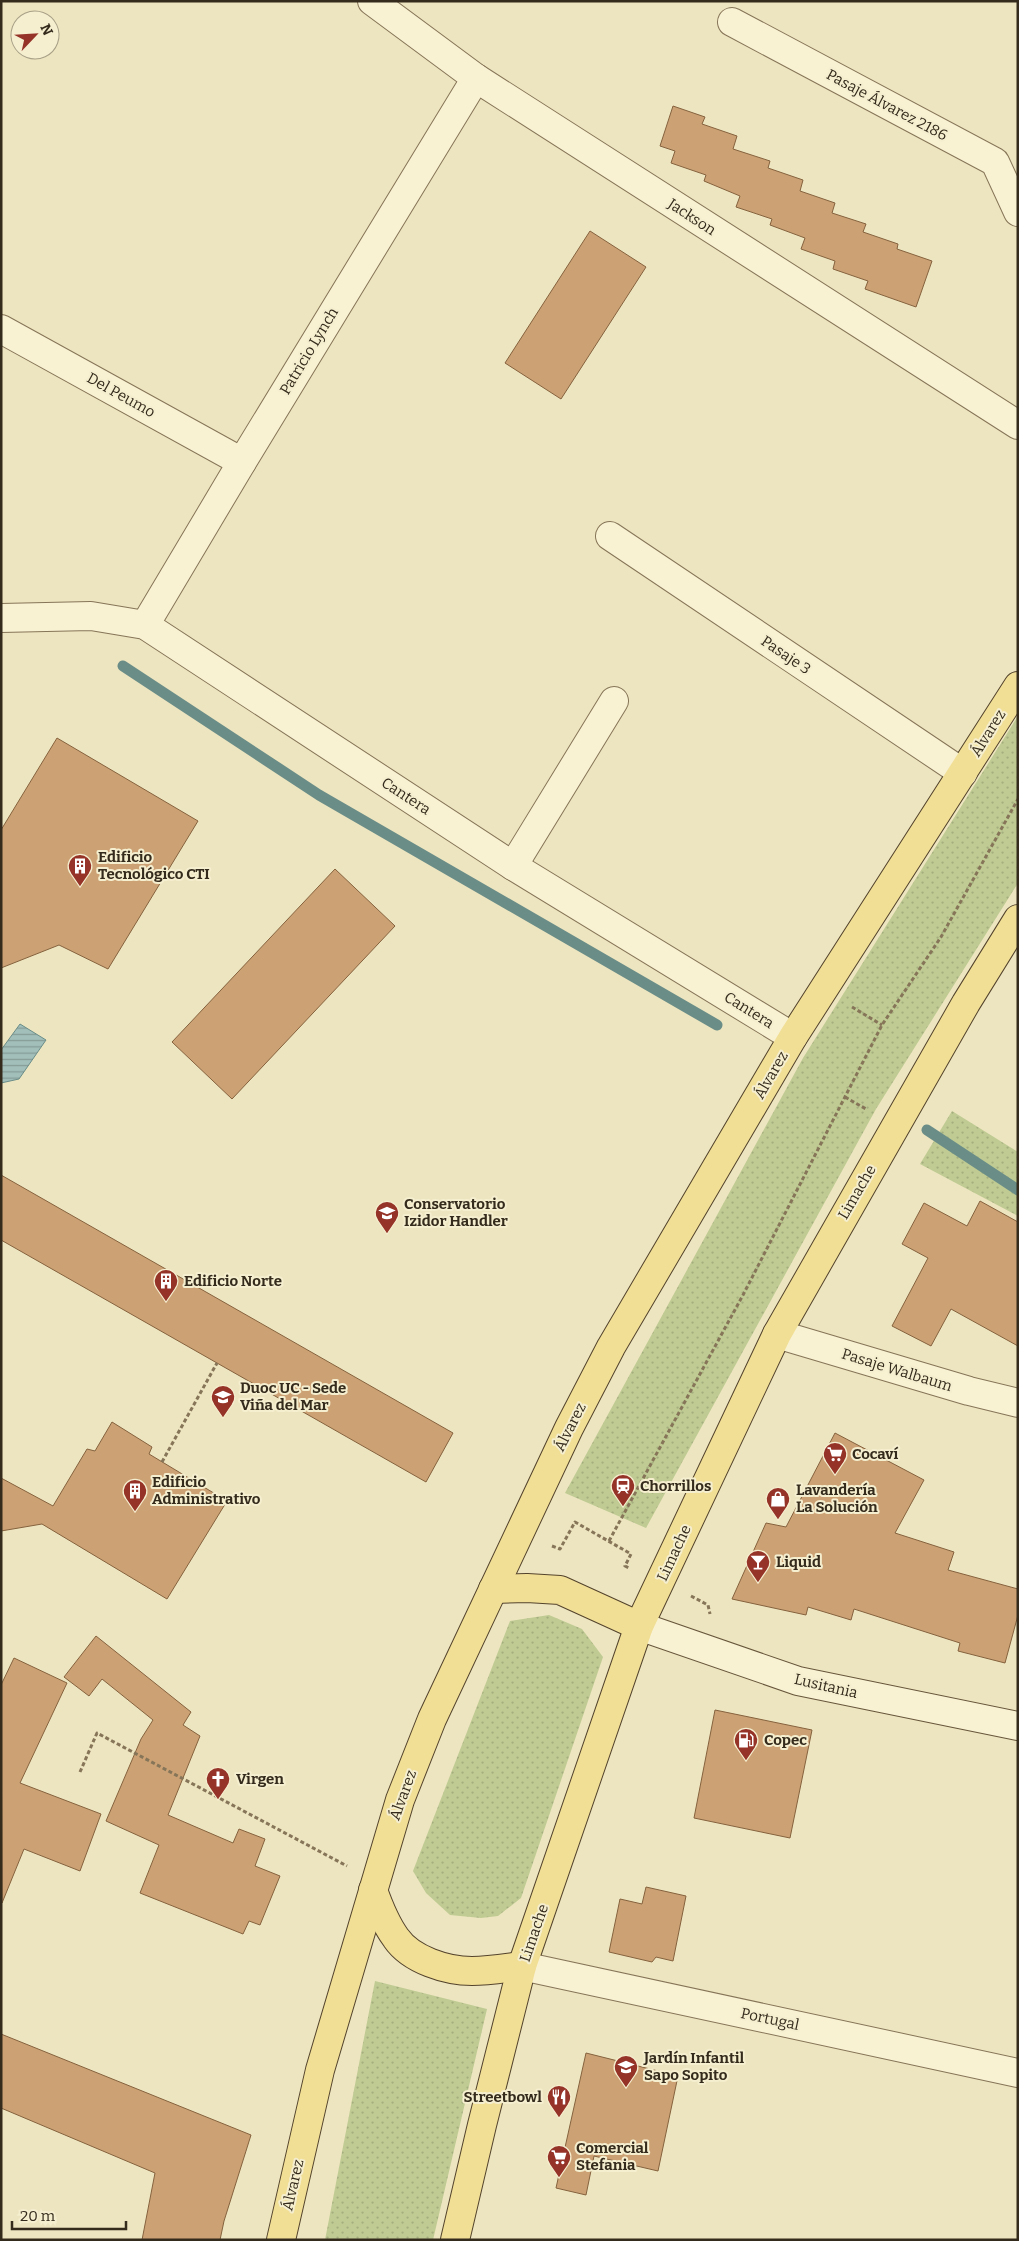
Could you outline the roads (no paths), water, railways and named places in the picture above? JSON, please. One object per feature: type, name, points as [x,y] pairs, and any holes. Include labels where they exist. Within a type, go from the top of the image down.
[{"type":"main road","name":"Álvarez","points":[[281,2240],[320,2070],[400,1800],[425,1737],[569,1428],[611,1347],[793,1037],[1018,686]]},
{"type":"main road","name":"Limache","points":[[455,2240],[522,1966],[639,1626],[776,1334],[966,1003],[1018,919]]},
{"type":"main road","points":[[493,1589],[527,1588],[560,1590],[639,1626]]},
{"type":"main road","points":[[374,1886],[383,1918],[397,1940],[408,1950],[427,1961],[471,1971],[522,1966]]},
{"type":"street","name":"Jackson","points":[[372,1],[476,78],[1018,425]]},
{"type":"street","name":"Pasaje Álvarez 2186","points":[[732,22],[995,162],[1018,212]]},
{"type":"street","name":"Patricio Lynch","points":[[145,625],[476,78]]},
{"type":"street","name":"Del Peumo","points":[[1,329],[242,462]]},
{"type":"street","name":"Pasaje 3","points":[[610,536],[962,773]]},
{"type":"street","name":"Cantera","points":[[1,618],[91,616],[145,625],[513,866],[793,1037]]},
{"type":"street","points":[[513,866],[614,701]]},
{"type":"street","name":"Pasaje Walbaum","points":[[776,1334],[969,1391],[1018,1403]]},
{"type":"street","name":"Lusitania","points":[[639,1626],[798,1681],[1018,1726]]},
{"type":"street","name":"Portugal","points":[[522,1966],[1018,2073]]},
{"type":"water","points":[[20,1024],[46,1040],[19,1079],[1,1083],[1,1050]]},
{"type":"waterway","points":[[123,666],[319,795],[717,1025]]},
{"type":"waterway","points":[[927,1130],[1018,1190]]},
{"type":"place","name":"Edificio Tecnológico CTI","points":[[80,887]]},
{"type":"place","name":"Conservatorio Izidor Handler","points":[[387,1234]]},
{"type":"place","name":"Edificio Norte","points":[[166,1302]]},
{"type":"place","name":"Duoc UC - Sede Viña del Mar","points":[[223,1418]]},
{"type":"place","name":"Cocaví","points":[[835,1475]]},
{"type":"place","name":"Chorrillos","points":[[623,1507]]},
{"type":"place","name":"Edificio Administrativo","points":[[135,1512]]},
{"type":"place","name":"Lavandería La Solución","points":[[778,1520]]},
{"type":"place","name":"Liquid","points":[[758,1583]]},
{"type":"place","name":"Copec","points":[[746,1761]]},
{"type":"place","name":"Virgen","points":[[218,1800]]},
{"type":"place","name":"Jardín Infantil Sapo Sopito","points":[[626,2088]]},
{"type":"place","name":"Streetbowl","points":[[559,2118]]},
{"type":"place","name":"Comercial Stefania","points":[[559,2178]]}]
